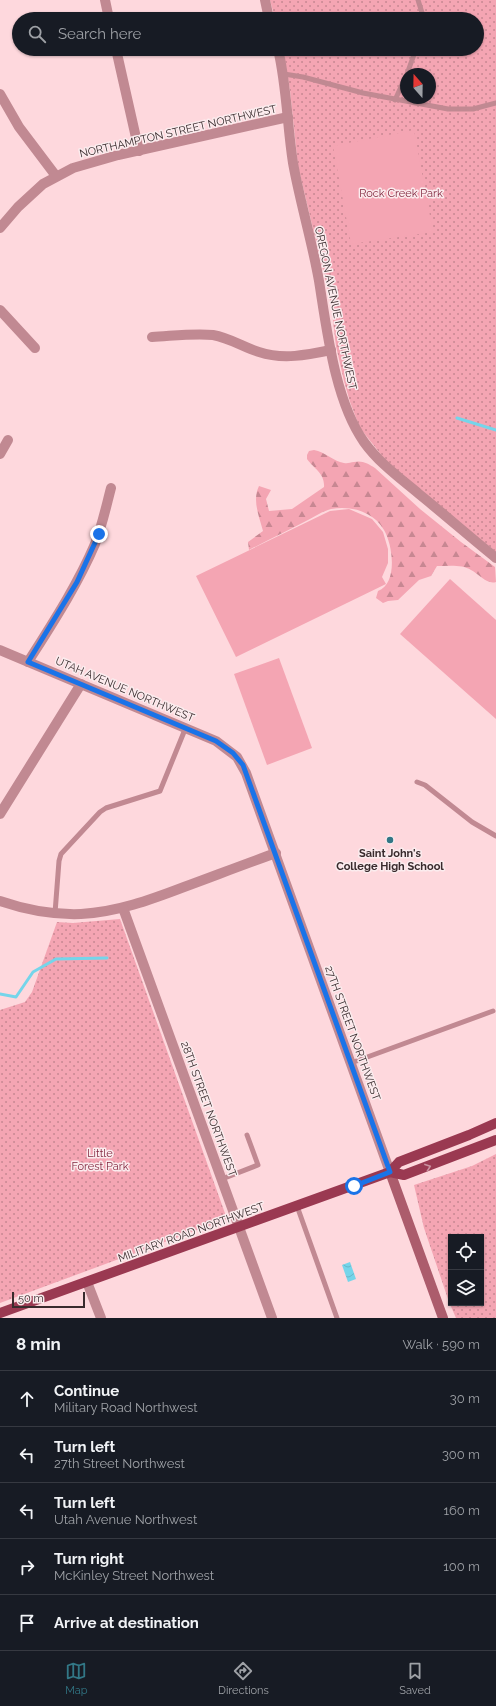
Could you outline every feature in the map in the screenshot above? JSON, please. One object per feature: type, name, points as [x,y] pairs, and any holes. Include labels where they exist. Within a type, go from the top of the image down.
[{"type":"main road","name":"MILITARY ROAD NORTHWEST","points":[[0,1313],[390,1172],[399,1162],[496,1123]]},
{"type":"main road","name":"MILITARY ROAD NORTHWEST","points":[[390,1172],[404,1175],[496,1140]]},
{"type":"main road","name":"27TH STREET NORTHWEST","points":[[390,1172],[443,1318]]},
{"type":"street","points":[[105,0],[108,12]]},
{"type":"street","points":[[265,0],[268,12]]},
{"type":"street","points":[[118,56],[139,151]]},
{"type":"street","name":"OREGON AVENUE NORTHWEST","points":[[280,56],[284,74],[297,184],[316,269],[331,350],[340,389],[348,413],[360,437],[374,455],[496,558]]},
{"type":"street","points":[[0,94],[19,127],[56,176]]},
{"type":"street","name":"NORTHAMPTON STREET NORTHWEST","points":[[0,228],[30,196],[56,176],[93,162],[288,117]]},
{"type":"street","points":[[0,310],[35,348]]},
{"type":"street","points":[[152,337],[194,334],[214,335],[231,340],[261,353],[278,356],[308,355],[331,350]]},
{"type":"street","points":[[0,454],[8,440]]},
{"type":"street","points":[[28,662],[69,595],[86,563],[102,524],[111,488]]},
{"type":"street","name":"UTAH AVENUE NORTHWEST","points":[[0,650],[186,727],[216,741],[237,757]]},
{"type":"street","points":[[0,814],[81,684]]},
{"type":"street","name":"27TH STREET NORTHWEST","points":[[237,757],[246,773],[276,853],[390,1172]]},
{"type":"street","points":[[0,901],[19,907],[55,913],[80,914],[123,908],[152,899],[276,853]]},
{"type":"street","name":"28TH STREET NORTHWEST","points":[[123,908],[272,1318]]},
{"type":"street","points":[[87,1282],[101,1318]]},
{"type":"lane","points":[[418,0],[422,12]]},
{"type":"lane","points":[[409,68],[413,56]]},
{"type":"lane","points":[[284,74],[303,77],[341,88],[430,107],[464,110],[496,103]]},
{"type":"lane","points":[[395,100],[400,89]]},
{"type":"lane","points":[[55,913],[59,861],[61,854],[100,812],[106,808],[160,791],[186,727]]},
{"type":"lane","points":[[417,782],[425,785],[472,822],[496,836]]},
{"type":"lane","points":[[351,1063],[493,1011]]},
{"type":"lane","points":[[222,1179],[258,1165],[247,1135]]},
{"type":"lane","points":[[297,1206],[337,1318]]},
{"type":"green space","name":"Rock Creek Park","points":[[270,0],[496,0],[496,552],[407,481],[383,457],[360,428],[344,381],[336,346],[331,304],[298,166],[290,90],[284,56],[484,56],[484,12],[273,12]]},
{"type":"green space","points":[[414,130],[433,232],[351,244],[333,146]]},
{"type":"green space","points":[[314,450],[340,462],[363,462],[375,468],[420,509],[495,567],[496,582],[493,583],[486,581],[467,568],[437,566],[431,576],[419,580],[398,600],[383,603],[376,598],[378,591],[389,581],[392,564],[390,545],[380,524],[368,514],[354,509],[339,508],[325,511],[249,550],[248,542],[263,531],[256,502],[259,486],[271,490],[266,499],[269,511],[292,509],[324,487],[323,478],[307,459],[309,451]]},
{"type":"green space","points":[[349,509],[372,519],[383,532],[388,549],[388,563],[382,577],[386,584],[236,657],[196,576],[330,511]]},
{"type":"green space","points":[[450,579],[496,620],[496,719],[400,634]]},
{"type":"green space","points":[[279,658],[312,748],[267,765],[234,674]]},
{"type":"green space","name":"Little Forest Park","points":[[120,919],[227,1219],[0,1303],[0,1010],[25,1002],[32,992],[57,922],[73,923]]},
{"type":"green space","points":[[496,1154],[496,1318],[456,1318],[451,1306],[484,1306],[484,1234],[448,1234],[448,1299],[424,1228],[414,1185],[472,1166]]},
{"type":"water","points":[[350,1262],[356,1279],[348,1282],[342,1265]]},
{"type":"waterway","points":[[457,418],[496,430]]},
{"type":"waterway","points":[[0,994],[16,997],[33,972],[56,959],[107,958]]},
{"type":"place","name":"Saint John's College High School","points":[[390,840]]},
{"type":"route","points":[[99,534],[77,582],[28,662],[186,727],[216,741],[233,753],[243,765],[390,1172],[354,1186]]}]
